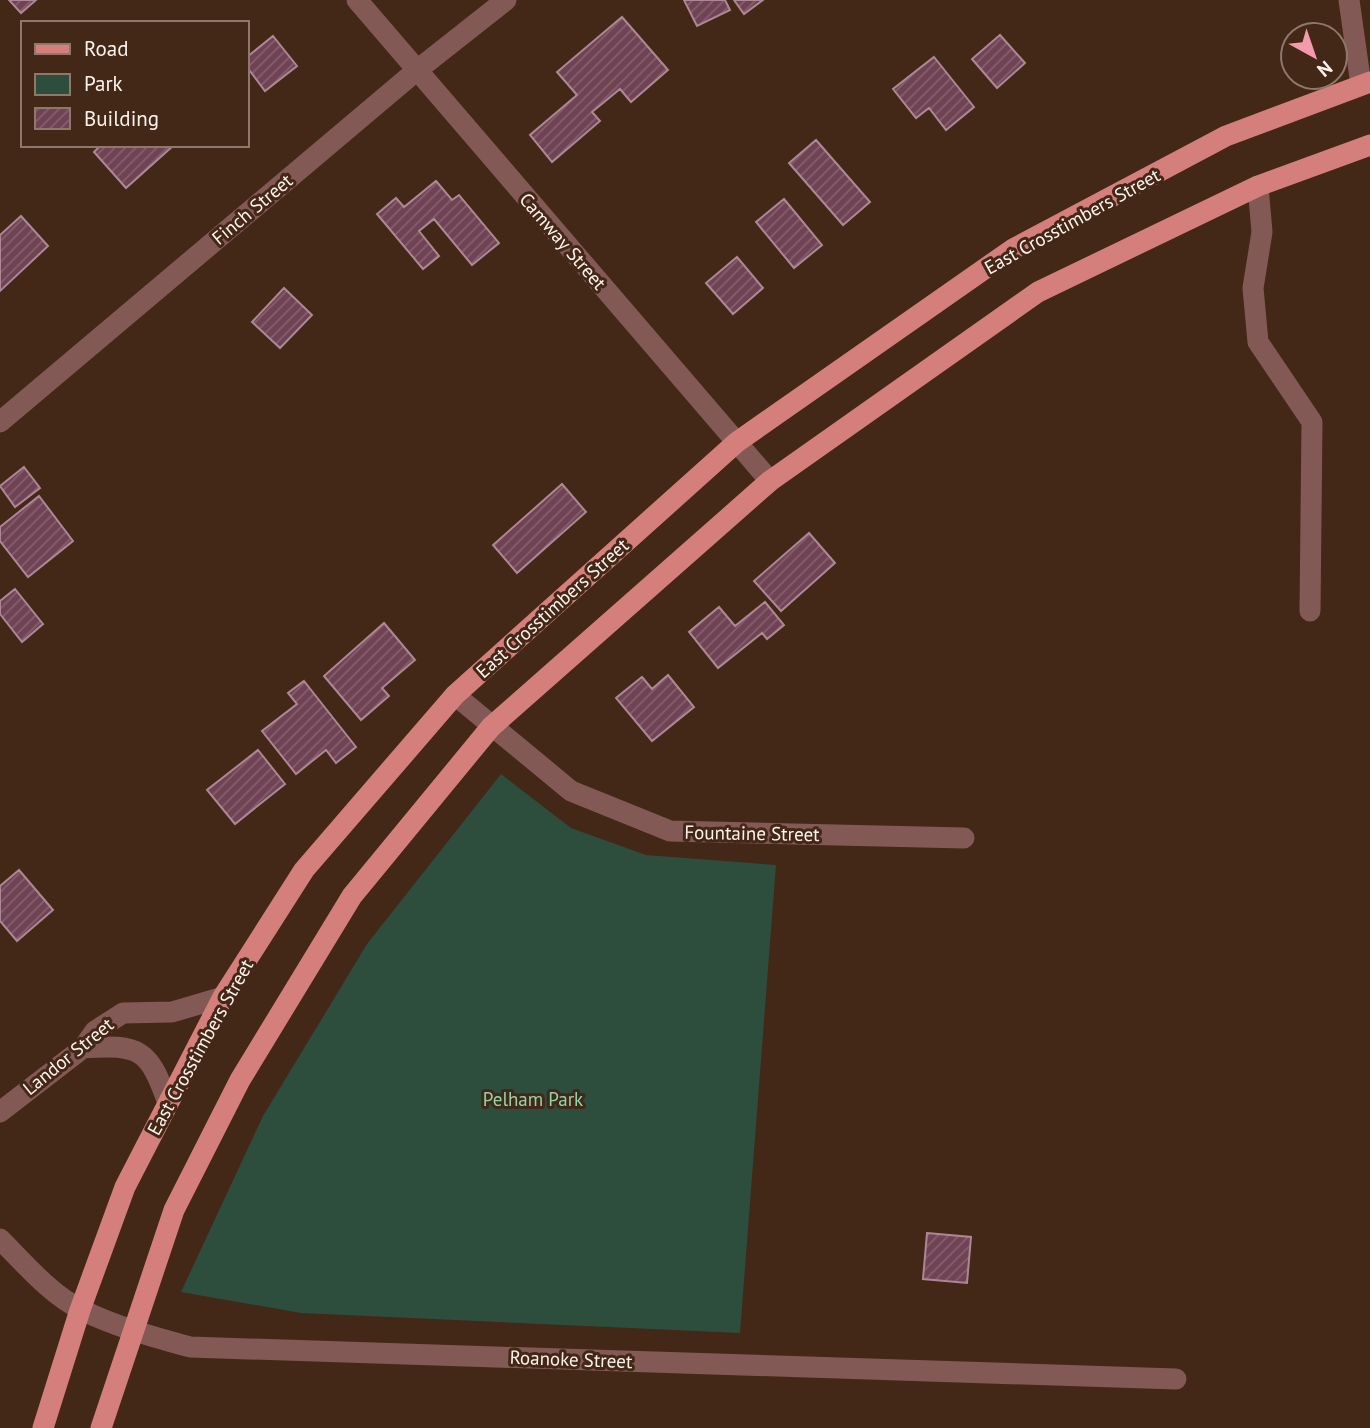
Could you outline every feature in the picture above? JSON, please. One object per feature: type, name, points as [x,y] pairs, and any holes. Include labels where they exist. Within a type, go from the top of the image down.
[{"type":"main road","name":"East Crosstimbers Street","points":[[43,1428],[80,1310],[125,1187],[223,997],[303,870],[455,695],[737,443],[1013,249],[1226,136],[1366,84]]},
{"type":"main road","points":[[101,1428],[174,1210],[240,1080],[352,896],[491,727],[770,481],[1038,292],[1258,186],[1370,145]]},
{"type":"street","name":"Camway Street","points":[[357,0],[770,481]]},
{"type":"street","name":"Finch Street","points":[[0,422],[416,71],[506,0]]},
{"type":"street","points":[[1349,0],[1366,84]]},
{"type":"street","points":[[1258,186],[1262,232],[1253,288],[1258,342],[1312,422],[1310,611]]},
{"type":"street","name":"Fountaine Street","points":[[455,695],[571,791],[670,831],[964,838]]},
{"type":"street","name":"Landor Street","points":[[0,1112],[83,1048],[95,1031],[123,1013],[172,1012],[223,997]]},
{"type":"street","points":[[83,1048],[120,1045],[143,1055],[156,1069],[168,1103]]},
{"type":"street","name":"Roanoke Street","points":[[0,1240],[49,1286],[80,1310],[134,1331],[190,1347],[1175,1379]]},
{"type":"green space","name":"Pelham Park","points":[[501,774],[571,828],[646,855],[776,865],[740,1333],[301,1313],[181,1292],[263,1116],[367,944]]},
{"type":"building","points":[[9,0],[36,0],[21,13]]},
{"type":"building","points":[[684,0],[725,0],[730,10],[697,26]]},
{"type":"building","points":[[734,0],[763,0],[744,14]]},
{"type":"building","points":[[622,17],[668,70],[631,102],[620,89],[592,112],[600,121],[552,162],[530,135],[577,95],[557,72]]},
{"type":"building","points":[[1000,35],[1025,63],[997,88],[972,59]]},
{"type":"building","points":[[273,36],[297,66],[265,91],[248,68],[248,56]]},
{"type":"building","points":[[934,57],[974,107],[946,130],[929,108],[916,118],[893,89]]},
{"type":"building","points":[[816,140],[870,202],[843,225],[789,163]]},
{"type":"building","points":[[99,147],[172,147],[126,188],[94,152]]},
{"type":"building","points":[[436,181],[452,200],[459,195],[499,243],[472,265],[434,219],[419,231],[439,256],[423,269],[377,214],[396,198],[404,207]]},
{"type":"building","points":[[784,199],[822,245],[794,268],[756,222]]},
{"type":"building","points":[[21,216],[48,246],[0,291],[0,235]]},
{"type":"building","points":[[737,257],[763,288],[733,314],[706,283]]},
{"type":"building","points":[[284,288],[312,315],[280,348],[252,322]]},
{"type":"building","points":[[24,467],[40,488],[15,507],[0,486]]},
{"type":"building","points":[[562,484],[586,512],[517,573],[493,545]]},
{"type":"building","points":[[39,496],[73,541],[28,577],[0,541],[0,527]]},
{"type":"building","points":[[809,533],[835,563],[781,611],[754,581]]},
{"type":"building","points":[[15,589],[43,624],[22,642],[0,614],[0,601]]},
{"type":"building","points":[[765,602],[784,625],[767,639],[762,633],[718,668],[689,632],[719,607],[735,626]]},
{"type":"building","points":[[384,623],[415,660],[382,688],[389,696],[361,720],[324,676]]},
{"type":"building","points":[[668,675],[694,707],[652,741],[616,698],[642,677],[652,689]]},
{"type":"building","points":[[304,681],[356,747],[336,763],[326,750],[296,774],[262,731],[297,704],[288,693]]},
{"type":"building","points":[[258,750],[285,784],[235,824],[207,790]]},
{"type":"building","points":[[19,870],[53,910],[17,941],[0,921],[0,886]]},
{"type":"building","points":[[927,1233],[971,1237],[967,1283],[923,1279]]}]
